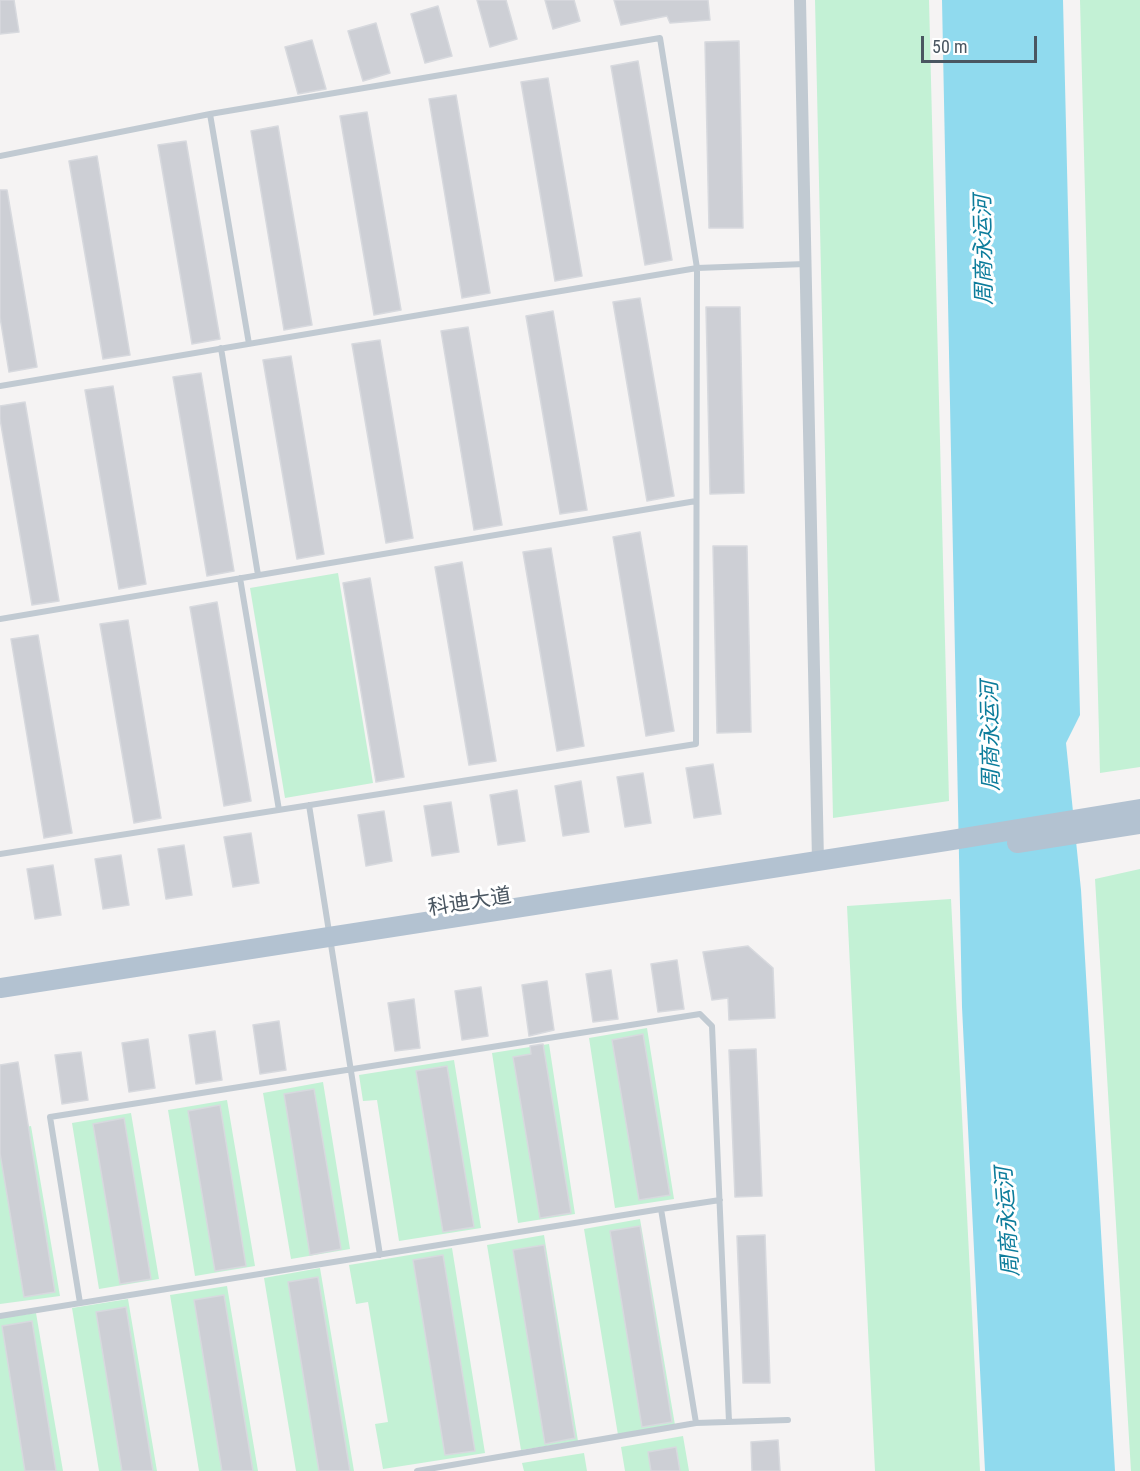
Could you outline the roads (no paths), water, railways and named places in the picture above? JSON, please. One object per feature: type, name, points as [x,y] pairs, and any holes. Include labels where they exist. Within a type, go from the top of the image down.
[{"type":"main road","points":[[1094,824],[1140,809]]},
{"type":"main road","points":[[947,847],[1094,824],[1140,824]]},
{"type":"main road","name":"科迪大道","points":[[0,1000],[818,861],[947,847]]},
{"type":"main road","name":"科迪大道","points":[[0,988],[331,943],[947,847]]},
{"type":"street","points":[[800,0],[818,861]]},
{"type":"lane","points":[[0,156],[210,114],[660,38],[697,268],[696,744],[0,854]]},
{"type":"lane","points":[[210,114],[249,344]]},
{"type":"lane","points":[[0,386],[697,268],[806,264]]},
{"type":"lane","points":[[221,348],[258,575]]},
{"type":"lane","points":[[0,619],[696,501]]},
{"type":"lane","points":[[240,578],[279,810]]},
{"type":"lane","points":[[309,805],[380,1255]]},
{"type":"lane","points":[[80,1303],[50,1117],[700,1014],[712,1026],[729,1422]]},
{"type":"lane","points":[[0,1316],[720,1200]]},
{"type":"lane","points":[[661,1209],[696,1424]]},
{"type":"lane","points":[[417,1471],[696,1424],[788,1420]]},
{"type":"water","name":"周商永运河","points":[[942,0],[1063,0],[1080,715],[1066,743],[1081,890],[1115,1471],[985,1471],[962,1007]]}]
